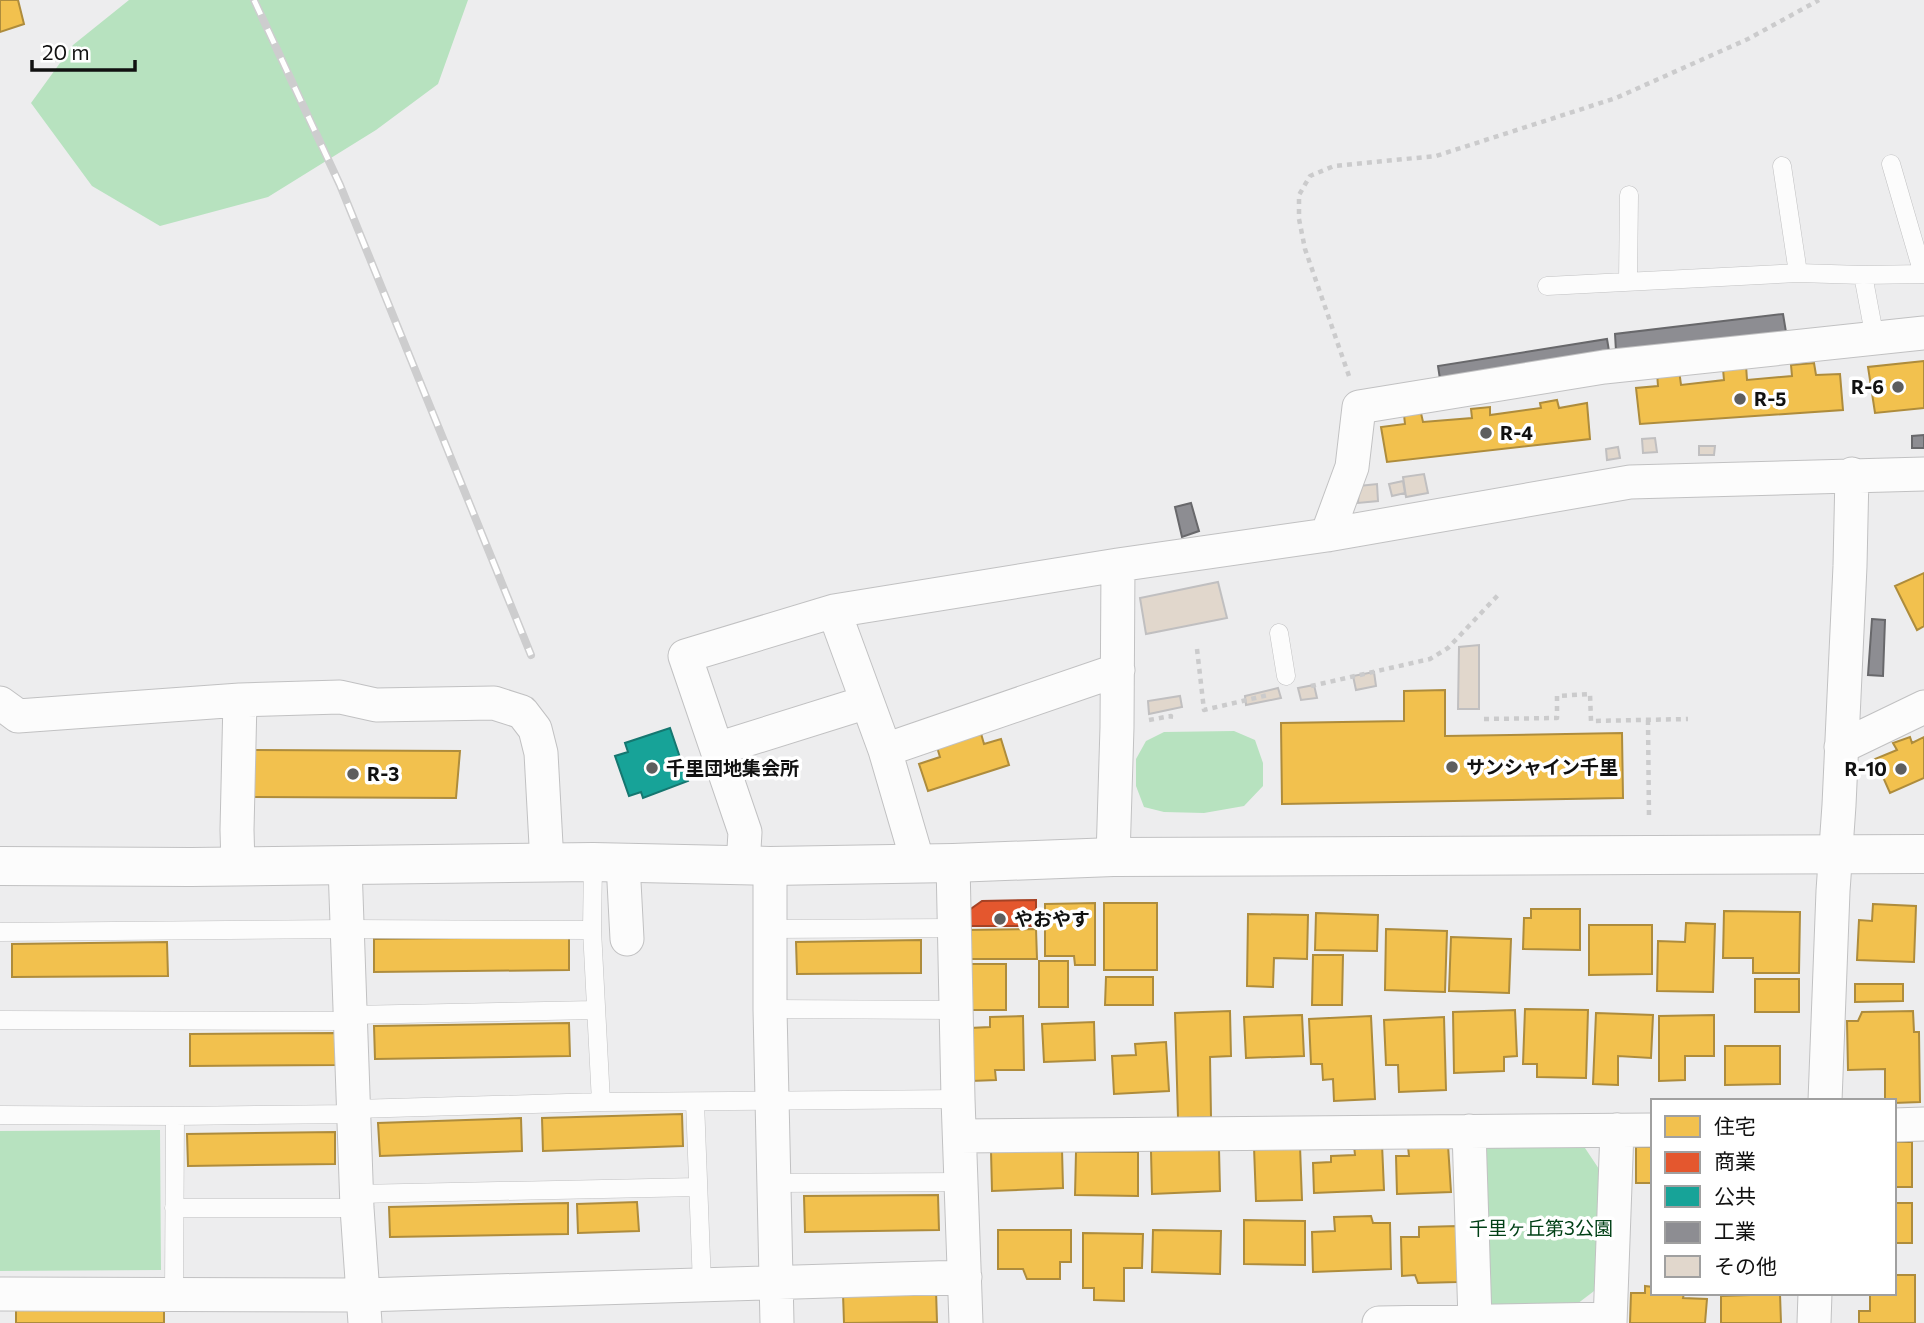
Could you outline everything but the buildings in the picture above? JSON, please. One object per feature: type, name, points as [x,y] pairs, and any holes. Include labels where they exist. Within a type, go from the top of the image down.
[{"type":"street","points":[[1327,535],[1352,467],[1360,407],[1604,367],[1924,333]]},
{"type":"street","points":[[1825,1099],[1852,474]]},
{"type":"street","points":[[777,1323],[769,929],[757,866],[685,656],[834,611],[1118,565],[1327,535],[1630,482],[1924,474]]},
{"type":"street","points":[[1113,857],[1118,565]]},
{"type":"street","points":[[834,611],[885,750],[936,863],[953,928],[966,1323]]},
{"type":"street","points":[[885,750],[1118,670]]},
{"type":"street","points":[[0,703],[18,716],[240,700],[340,697],[376,705],[494,703],[522,712],[535,729],[541,753],[547,863]]},
{"type":"street","points":[[238,866],[240,700]]},
{"type":"street","points":[[717,749],[867,702]]},
{"type":"street","points":[[1841,747],[1924,707]]},
{"type":"street","points":[[0,866],[547,863],[757,866],[1113,857],[1924,854]]},
{"type":"street","points":[[608,863],[627,939]]},
{"type":"street","points":[[345,866],[357,1201],[364,1309]]},
{"type":"street","points":[[1896,1125],[1924,1124]]},
{"type":"street","points":[[1379,1323],[1475,1320],[1610,1321],[1617,1130]]},
{"type":"street","points":[[960,1136],[1651,1130]]},
{"type":"street","points":[[1469,1131],[1475,1320]]},
{"type":"street","points":[[0,1294],[174,1294],[364,1309],[775,1281],[965,1277]]},
{"type":"street","points":[[1814,1323],[1815,1295]]},
{"type":"lane","points":[[1547,286],[1798,272],[1923,274],[1891,164]]},
{"type":"lane","points":[[1782,166],[1798,272]]},
{"type":"lane","points":[[1628,282],[1629,195]]},
{"type":"lane","points":[[1864,275],[1875,339]]},
{"type":"lane","points":[[1279,633],[1286,676]]},
{"type":"lane","points":[[601,1102],[592,930],[608,863]]},
{"type":"lane","points":[[769,929],[953,928]]},
{"type":"lane","points":[[0,932],[592,930]]},
{"type":"lane","points":[[770,1009],[956,1010]]},
{"type":"lane","points":[[0,1020],[351,1018],[595,1010]]},
{"type":"lane","points":[[0,1115],[175,1116],[601,1102],[958,1099]]},
{"type":"lane","points":[[695,1102],[702,1285]]},
{"type":"lane","points":[[174,1294],[175,1116]]},
{"type":"lane","points":[[774,1183],[961,1182]]},
{"type":"lane","points":[[174,1208],[698,1187]]},
{"type":"path","points":[[1360,407],[1303,239],[1299,219],[1299,195],[1310,176],[1334,166],[1436,156],[1616,98],[1748,39],[1819,0]]},
{"type":"path","points":[[1301,688],[1430,659],[1448,648],[1500,593]]},
{"type":"path","points":[[1197,649],[1204,710],[1276,693]]},
{"type":"path","points":[[1484,719],[1557,718],[1557,696],[1590,695],[1591,721],[1688,719]]},
{"type":"path","points":[[1648,720],[1648,826]]},
{"type":"green space","points":[[129,0],[468,0],[438,84],[376,130],[268,197],[160,226],[92,186],[31,103],[73,45]]},
{"type":"green space","points":[[1234,731],[1255,740],[1263,763],[1263,786],[1244,806],[1204,813],[1164,812],[1144,807],[1136,786],[1136,759],[1146,741],[1164,732]]},
{"type":"green space","points":[[160,1130],[161,1270],[0,1271],[0,1131]]},
{"type":"green space","name":"千里ヶ丘第3公園","points":[[1483,1145],[1583,1145],[1599,1169],[1598,1288],[1577,1304],[1486,1307]]},
{"type":"railway","points":[[254,0],[340,185],[531,655]]},
{"type":"place","name":"R-6","points":[[1898,387]]},
{"type":"place","name":"R-5","points":[[1740,399]]},
{"type":"place","name":"R-4","points":[[1486,433]]},
{"type":"place","name":"サンシャイン千里","points":[[1452,767]]},
{"type":"place","name":"千里団地集会所","points":[[652,768]]},
{"type":"place","name":"R-10","points":[[1901,769]]},
{"type":"place","name":"R-3","points":[[353,774]]},
{"type":"place","name":"やおやす","points":[[1000,919]]}]
